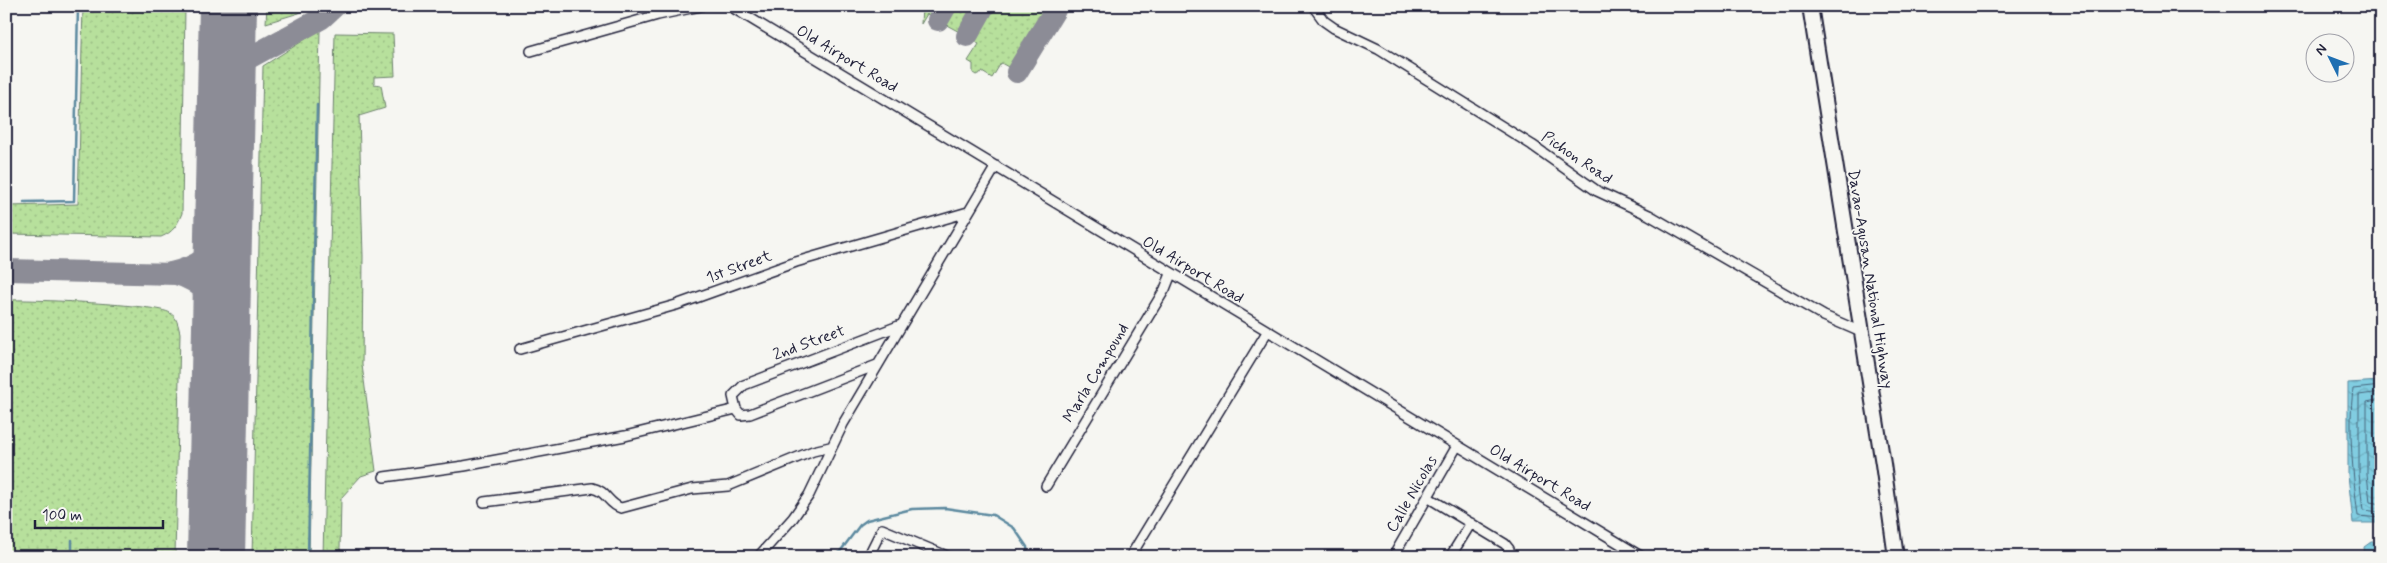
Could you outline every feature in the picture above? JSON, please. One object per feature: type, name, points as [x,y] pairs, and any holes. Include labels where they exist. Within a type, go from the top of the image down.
[{"type":"main road","name":"Davao-Agusan National Highway","points":[[1810,6],[1896,557]]},
{"type":"street","points":[[531,51],[632,22],[701,6]]},
{"type":"street","name":"Old Airport Road","points":[[730,6],[1642,557]]},
{"type":"street","name":"Pichon Road","points":[[1313,6],[1334,28],[1378,49],[1532,145],[1597,191],[1649,214],[1824,316],[1861,332]]},
{"type":"street","points":[[758,557],[802,507],[830,447],[996,166]]},
{"type":"street","name":"1st Street","points":[[520,350],[676,305],[796,262],[968,212]]},
{"type":"street","name":"Marla Compound","points":[[1046,486],[1165,289],[1171,274]]},
{"type":"street","name":"2nd Street","points":[[736,409],[733,396],[739,388],[758,378],[901,325]]},
{"type":"street","points":[[1130,557],[1267,332]]},
{"type":"street","points":[[384,478],[464,466],[625,436],[736,409],[741,415],[750,414],[877,365]]},
{"type":"street","name":"Calle Nicolas","points":[[1393,557],[1429,498],[1457,446]]},
{"type":"street","points":[[484,502],[592,488],[601,490],[613,504],[621,508],[692,489],[728,486],[813,451],[830,447]]},
{"type":"street","points":[[1429,498],[1470,523],[1508,553]]},
{"type":"street","points":[[1450,557],[1470,523]]},
{"type":"street","points":[[868,557],[882,529],[948,557]]},
{"type":"green space","points":[[83,6],[185,6],[182,213],[174,228],[161,237],[9,234],[10,206],[78,204]]},
{"type":"green space","points":[[267,6],[310,6],[299,13],[266,23]]},
{"type":"green space","points":[[922,6],[943,6],[935,18],[927,14],[921,24]]},
{"type":"green space","points":[[951,6],[978,6],[975,12],[978,13],[965,35],[941,22]]},
{"type":"green space","points":[[990,6],[1049,6],[1050,9],[1016,68],[1010,68],[1001,63],[992,78],[982,72],[976,75],[973,73],[973,64],[968,61],[979,44],[969,38],[982,16],[986,17],[991,8]]},
{"type":"green space","points":[[320,30],[309,557],[252,557],[263,66]]},
{"type":"green space","points":[[335,33],[393,34],[395,76],[374,77],[374,84],[381,85],[385,108],[359,116],[363,256],[362,365],[376,471],[361,476],[341,498],[340,549],[347,557],[323,557]]},
{"type":"green space","points":[[6,300],[64,301],[142,307],[170,313],[174,317],[180,333],[175,557],[6,557]]},
{"type":"water","points":[[2381,381],[2381,523],[2353,523],[2348,475],[2348,383]]},
{"type":"water","points":[[2371,542],[2381,542],[2381,557],[2365,557],[2364,547]]},
{"type":"waterway","points":[[24,202],[74,201],[78,6]]},
{"type":"waterway","points":[[308,557],[317,105]]},
{"type":"waterway","points":[[836,557],[860,525],[867,520],[912,509],[945,508],[993,515],[1014,528],[1027,547],[1028,557]]},
{"type":"waterway","points":[[72,540],[72,557]]},
{"type":"taxiway","points":[[227,70],[322,18],[335,6]]},
{"type":"taxiway","points":[[938,20],[946,6]]},
{"type":"taxiway","points":[[967,36],[984,6]]},
{"type":"taxiway","points":[[1017,72],[1055,10],[1055,6]]},
{"type":"taxiway","points":[[171,273],[189,268],[203,260],[214,248],[223,231]]},
{"type":"taxiway","points":[[6,270],[176,274],[186,277],[201,287],[215,307],[221,325]]},
{"type":"runway","points":[[216,557],[228,6]]}]
